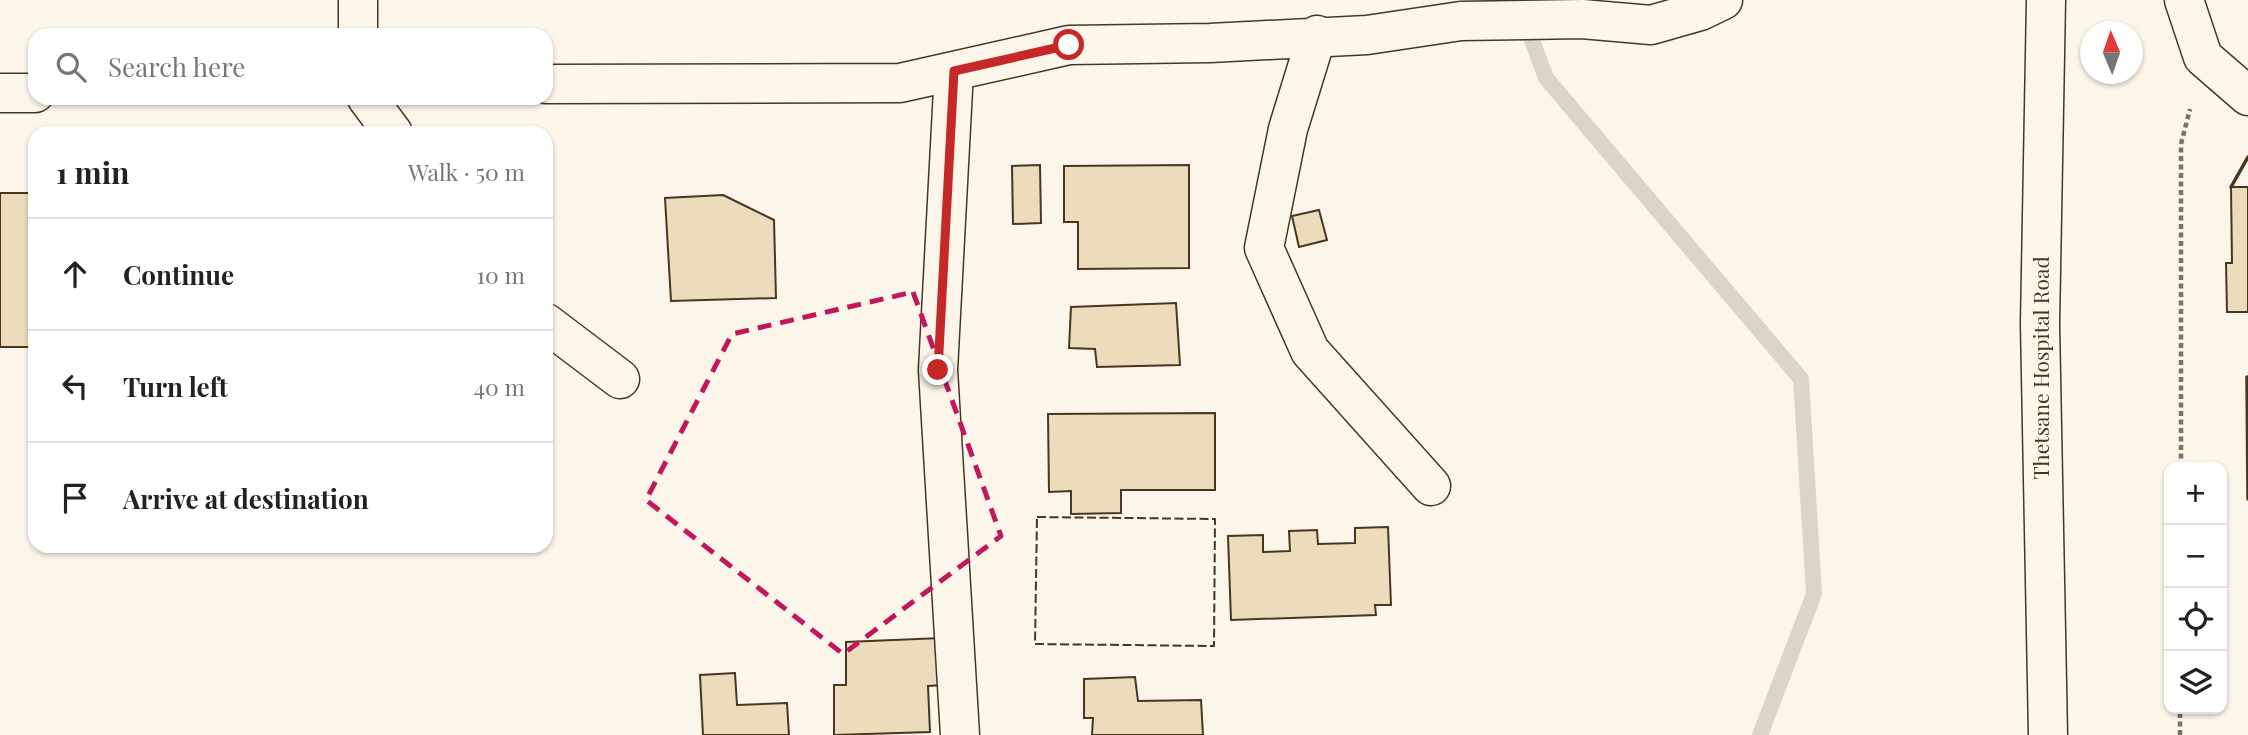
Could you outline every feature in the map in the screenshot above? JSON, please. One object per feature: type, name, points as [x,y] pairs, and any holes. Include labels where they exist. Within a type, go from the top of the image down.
[{"type":"street","points":[[358,0],[358,28]]},
{"type":"street","points":[[553,83],[900,83],[1069,45],[1210,43],[1367,34],[1461,21],[1582,19],[1651,25],[1700,11],[1723,0]]},
{"type":"street","name":"Thetsane Hospital Road","points":[[2046,0],[2040,324],[2048,735]]},
{"type":"street","points":[[2184,0],[2203,57],[2248,96]]},
{"type":"street","points":[[1317,35],[1289,129],[1265,248],[1310,352],[1431,486]]},
{"type":"street","points":[[954,71],[938,370],[960,735]]},
{"type":"street","points":[[0,93],[28,93]]},
{"type":"street","points":[[372,105],[388,126]]},
{"type":"street","points":[[553,328],[620,379]]},
{"type":"path","points":[[2181,462],[2181,144],[2203,57]]},
{"type":"path","points":[[2180,714],[2180,735]]},
{"type":"highlighted area","points":[[913,292],[1001,536],[843,654],[646,500],[732,334]]},
{"type":"building","points":[[1040,165],[1041,223],[1013,224],[1012,166]]},
{"type":"building","points":[[1189,165],[1189,268],[1078,269],[1078,222],[1064,222],[1064,166]]},
{"type":"building","points":[[2231,187],[2248,187],[2248,312],[2227,312],[2226,263],[2232,263]]},
{"type":"building","points":[[0,193],[28,193],[28,347],[0,347]]},
{"type":"building","points":[[723,195],[774,220],[776,298],[671,301],[665,198]]},
{"type":"building","points":[[1319,210],[1327,240],[1299,247],[1292,216]]},
{"type":"building","points":[[1176,303],[1180,365],[1097,367],[1095,349],[1069,348],[1071,307]]},
{"type":"building","points":[[1215,413],[1215,490],[1121,490],[1121,513],[1071,514],[1071,491],[1049,492],[1048,414]]},
{"type":"building","points":[[1388,527],[1391,605],[1375,605],[1376,615],[1231,620],[1228,536],[1263,535],[1263,552],[1290,551],[1289,531],[1317,530],[1318,544],[1355,543],[1355,528]]},
{"type":"building","points":[[941,638],[944,685],[928,686],[930,732],[834,735],[834,685],[846,685],[846,642]]},
{"type":"building","points":[[735,673],[737,705],[787,703],[789,735],[703,735],[700,675]]},
{"type":"building","points":[[1135,677],[1138,701],[1201,700],[1203,735],[1092,735],[1093,718],[1084,718],[1084,679]]},
{"type":"waterway","points":[[1517,0],[1546,78],[1801,379],[1814,594],[1760,735]]},
{"type":"fence","points":[[1037,517],[1215,519],[1214,646],[1035,644],[1037,517]]},
{"type":"wall","points":[[2231,187],[2248,157]]},
{"type":"wall","points":[[2247,377],[2248,499]]},
{"type":"route","points":[[938,370],[954,71],[1069,45]]}]
